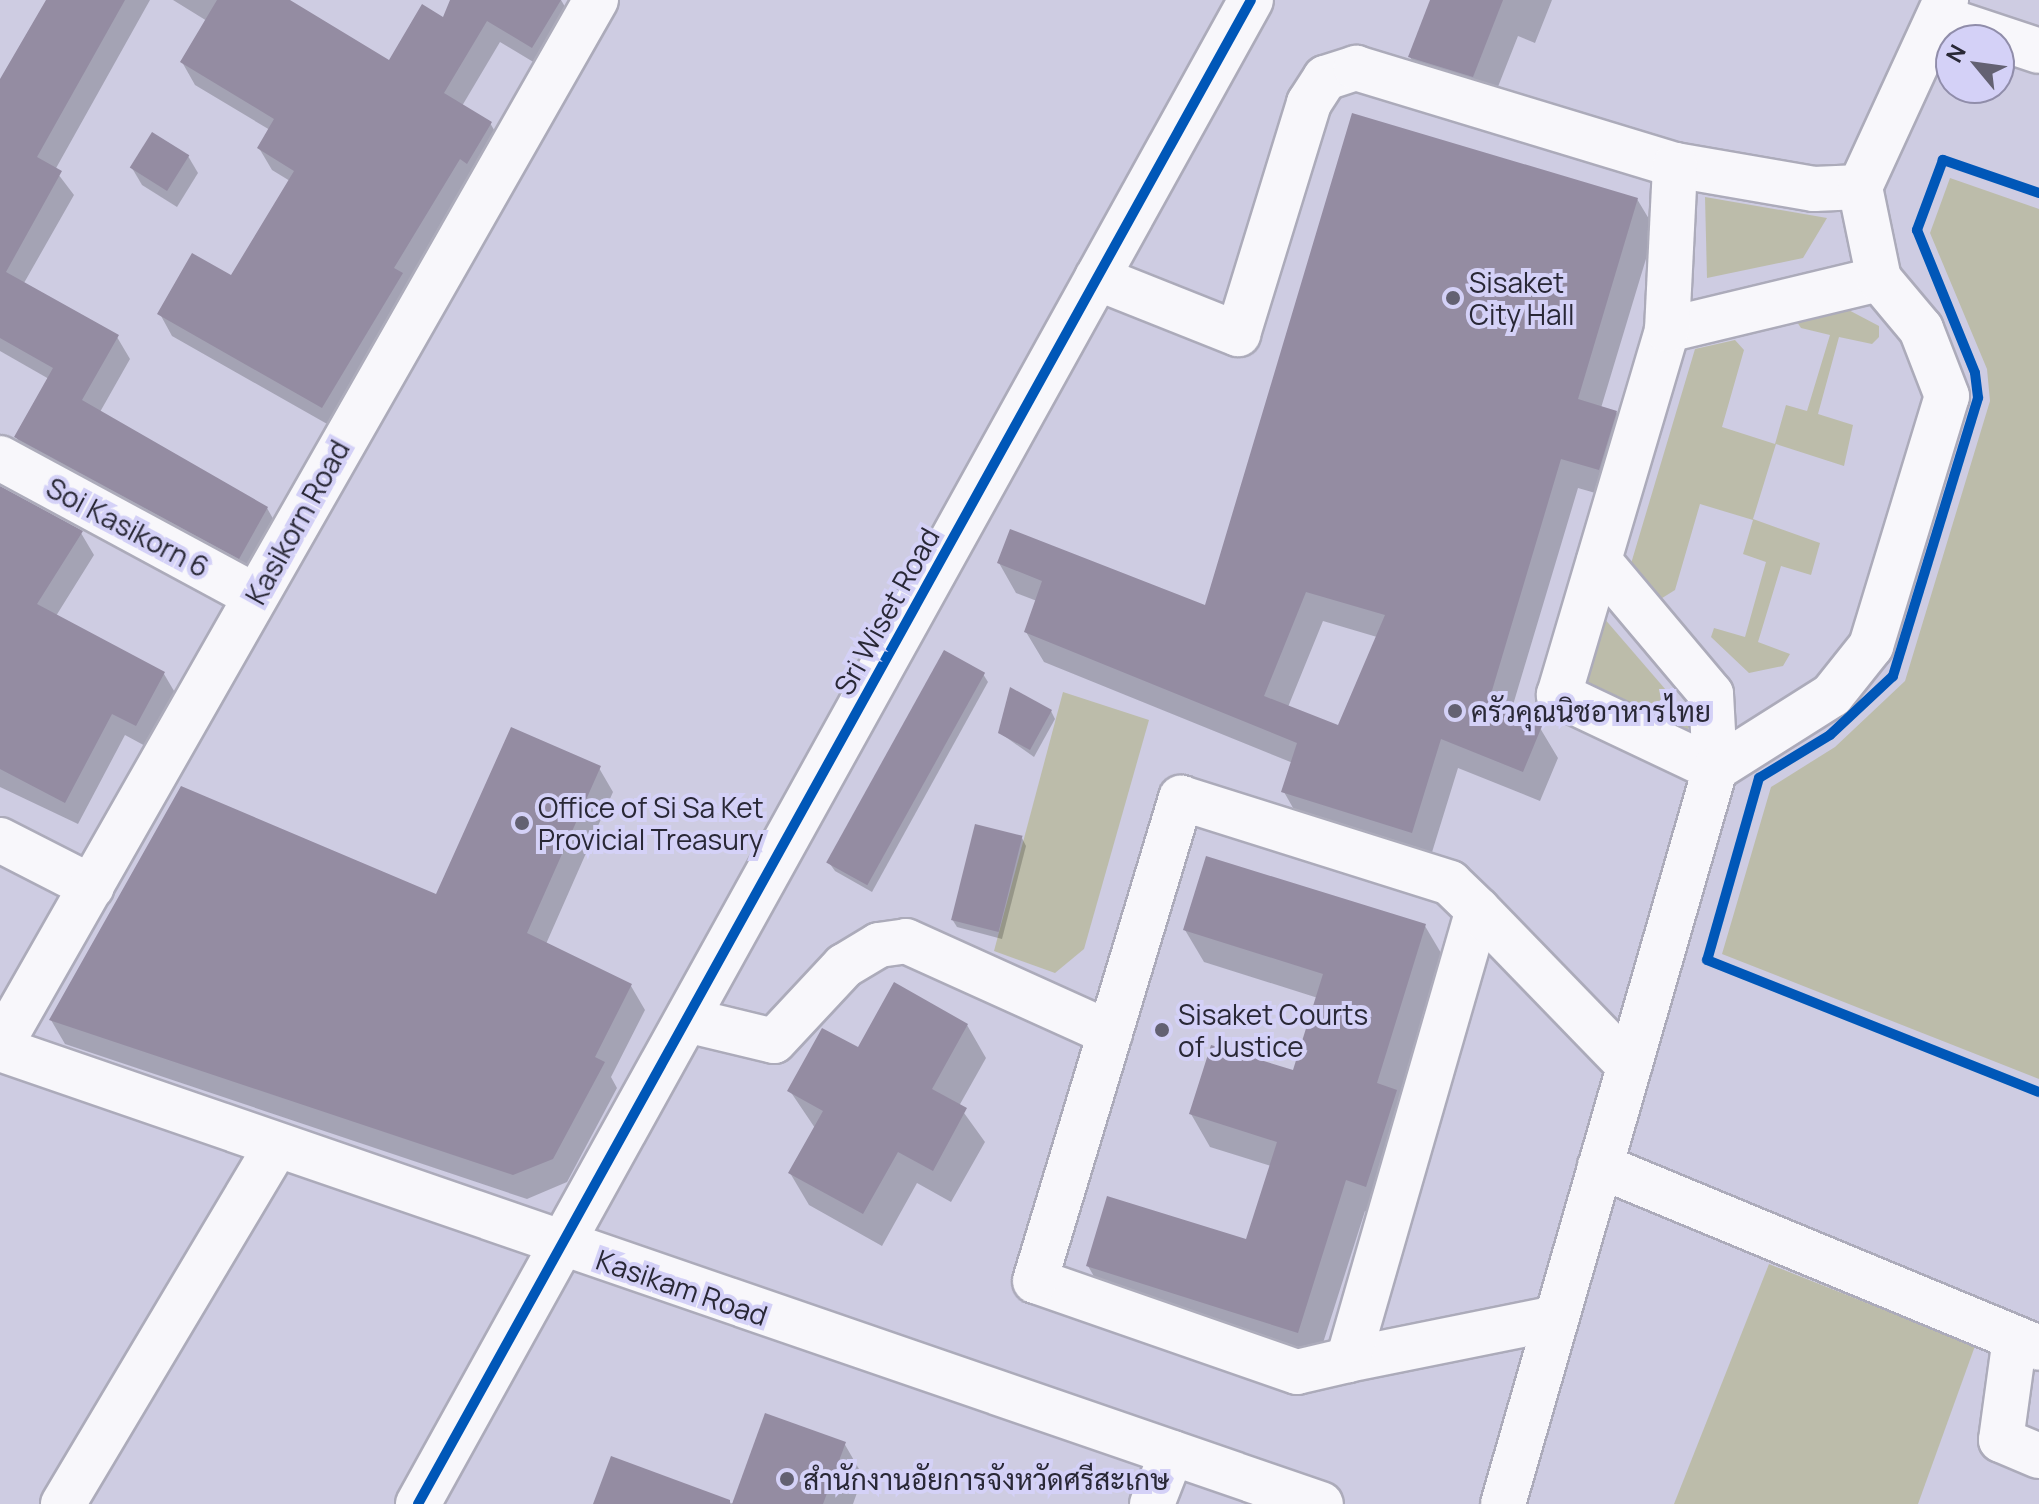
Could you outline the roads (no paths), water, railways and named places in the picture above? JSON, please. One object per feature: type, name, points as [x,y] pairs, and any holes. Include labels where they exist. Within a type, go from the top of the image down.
[{"type":"street","name":"Kasikorn Road","points":[[0,1048],[596,0]]},
{"type":"street","name":"Sri Wiset Road","points":[[418,1504],[1251,0]]},
{"type":"street","points":[[1715,769],[1832,695],[1871,646],[1947,396],[1921,329],[1879,279],[1860,187],[1943,9],[2039,51]]},
{"type":"street","points":[[1097,278],[1238,334],[1309,103],[1325,78],[1356,68],[1675,165],[1814,189],[1860,187]]},
{"type":"street","points":[[1675,165],[1667,330],[1559,695],[1715,769]]},
{"type":"street","points":[[1667,330],[1879,279]]},
{"type":"street","name":"Soi Kasikorn 6","points":[[0,458],[255,596]]},
{"type":"street","points":[[1503,1504],[1715,769],[1711,694],[1599,561]]},
{"type":"street","points":[[1556,1318],[1297,1372],[1035,1281],[1181,798],[1450,883],[1629,1066]]},
{"type":"street","points":[[0,840],[92,887]]},
{"type":"street","points":[[1348,1360],[1478,910]]},
{"type":"street","points":[[687,1020],[774,1041],[844,966],[879,945],[906,941],[1110,1033]]},
{"type":"street","name":"Kasikam Road","points":[[0,1048],[562,1246],[1321,1504]]},
{"type":"street","points":[[63,1504],[276,1146]]},
{"type":"street","points":[[1600,1166],[2027,1343],[2001,1440],[2039,1456]]},
{"type":"street","points":[[1152,1504],[1172,1453]]},
{"type":"place","name":"Sisaket City Hall","points":[[1453,298]]},
{"type":"place","name":"ครัวคุณนิชอาหารไทย","points":[[1455,711]]},
{"type":"place","name":"Office of Si Sa Ket Provicial Treasury","points":[[522,823]]},
{"type":"place","name":"Sisaket Courts of Justice","points":[[1162,1030]]},
{"type":"place","name":"สำนักงานอัยการจังหวัดศรีสะเกษ","points":[[787,1479]]}]
